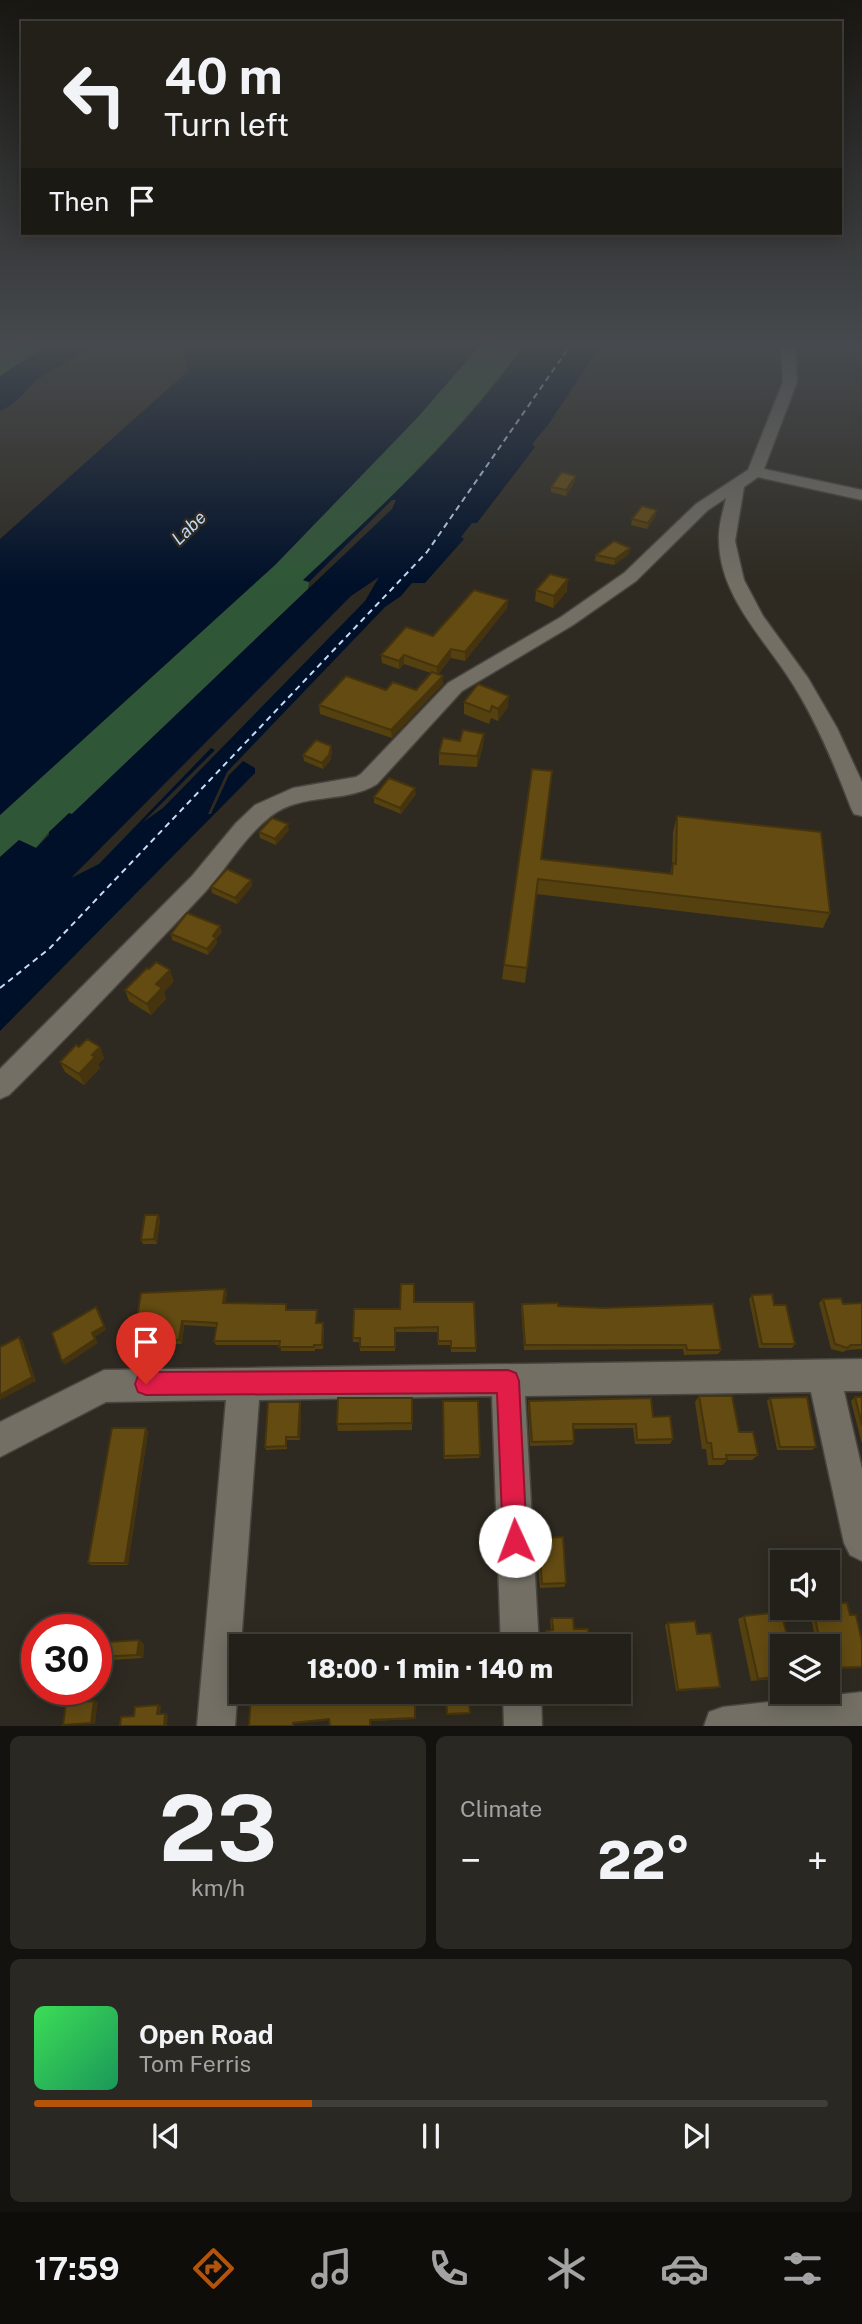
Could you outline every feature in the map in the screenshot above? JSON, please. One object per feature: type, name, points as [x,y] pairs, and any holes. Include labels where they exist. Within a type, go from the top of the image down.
[{"type":"street","points":[[771,424],[745,478],[727,541],[734,578],[759,623],[801,683],[842,754],[862,808]]},
{"type":"street","points":[[0,1087],[96,992],[264,812],[288,799],[361,784],[369,779],[455,687],[567,621],[630,577],[702,507],[745,478],[862,495]]},
{"type":"street","points":[[0,1440],[104,1386],[862,1375]]},
{"type":"street","points":[[824,1376],[862,1543]]},
{"type":"street","points":[[508,1381],[519,1634]]},
{"type":"street","points":[[216,1726],[244,1384]]},
{"type":"street","points":[[522,1704],[523,1726]]},
{"type":"street","points":[[723,1726],[862,1711]]},
{"type":"green space","points":[[412,424],[460,424],[392,496],[304,581],[309,582],[308,589],[72,814],[49,832],[36,848],[19,840],[0,857],[0,815],[275,565]]},
{"type":"water","name":"Labe","points":[[129,424],[412,424],[275,565],[0,815],[0,539]]},
{"type":"water","points":[[462,424],[549,424],[532,444],[535,447],[477,523],[472,523],[461,537],[464,539],[425,583],[412,583],[401,596],[385,607],[227,772],[208,814],[211,814],[229,775],[243,761],[255,768],[255,773],[0,1031],[0,857],[19,840],[36,848],[49,832],[69,813],[72,814],[392,509],[396,500],[392,500],[309,582],[303,580]],"holes":[[[379,577],[365,601],[163,808],[143,822],[215,750],[211,748],[99,864],[71,878],[351,596]]]},
{"type":"building","points":[[562,472],[576,476],[566,490],[551,487]]},
{"type":"building","points":[[642,506],[657,510],[648,523],[632,519]]},
{"type":"building","points":[[614,541],[630,548],[615,559],[596,555]]},
{"type":"building","points":[[550,574],[568,579],[554,596],[536,590]]},
{"type":"building","points":[[474,590],[508,600],[465,652],[451,649],[437,667],[404,655],[399,661],[381,655],[406,627],[433,636]]},
{"type":"building","points":[[432,672],[443,676],[391,730],[319,705],[346,676],[386,690],[393,682],[416,690]]},
{"type":"building","points":[[478,684],[509,696],[498,709],[492,706],[490,712],[464,702]]},
{"type":"building","points":[[463,730],[484,734],[477,756],[439,753],[443,738],[460,741]]},
{"type":"building","points":[[316,740],[331,746],[329,755],[322,763],[303,755]]},
{"type":"building","points":[[532,769],[552,771],[541,859],[672,874],[673,863],[676,864],[677,816],[821,832],[830,913],[538,879],[527,968],[504,965]]},
{"type":"building","points":[[389,778],[415,788],[400,808],[374,797]]},
{"type":"building","points":[[272,818],[288,824],[275,839],[259,832]]},
{"type":"building","points":[[227,869],[251,880],[235,898],[211,887]]},
{"type":"building","points":[[187,913],[220,926],[213,936],[216,938],[207,949],[171,934]]},
{"type":"building","points":[[156,962],[170,970],[156,984],[162,988],[147,1004],[125,990]]},
{"type":"building","points":[[87,1039],[100,1047],[92,1055],[95,1057],[79,1074],[60,1062],[76,1045],[79,1047]]},
{"type":"building","points":[[145,1215],[158,1215],[154,1239],[141,1240]]},
{"type":"building","points":[[401,1284],[414,1284],[414,1302],[474,1302],[476,1348],[451,1348],[451,1341],[438,1341],[438,1327],[395,1328],[395,1347],[360,1347],[360,1338],[353,1338],[354,1309],[400,1309]]},
{"type":"building","points":[[225,1289],[223,1303],[286,1304],[286,1310],[317,1310],[316,1323],[323,1323],[322,1345],[279,1347],[280,1341],[214,1341],[217,1323],[182,1321],[179,1340],[141,1339],[145,1318],[137,1318],[141,1293]]},
{"type":"building","points":[[772,1294],[774,1305],[786,1305],[795,1344],[762,1344],[752,1295]]},
{"type":"building","points":[[841,1298],[843,1304],[862,1303],[862,1345],[851,1345],[847,1348],[835,1344],[823,1299]]},
{"type":"building","points":[[558,1303],[558,1306],[603,1308],[713,1304],[721,1350],[687,1350],[686,1345],[525,1345],[522,1304]]},
{"type":"building","points":[[96,1307],[104,1326],[92,1333],[95,1339],[62,1361],[52,1333]]},
{"type":"building","points":[[19,1337],[32,1377],[0,1395],[0,1347]]},
{"type":"building","points":[[699,1396],[732,1396],[739,1432],[753,1432],[758,1455],[726,1455],[727,1459],[713,1459],[711,1443],[707,1443]]},
{"type":"building","points":[[807,1397],[816,1447],[780,1447],[770,1398]]},
{"type":"building","points":[[855,1397],[862,1397],[862,1425]]},
{"type":"building","points":[[338,1398],[412,1398],[412,1423],[337,1424]]},
{"type":"building","points":[[651,1398],[653,1417],[670,1416],[673,1439],[637,1440],[636,1424],[573,1424],[574,1441],[532,1442],[529,1401]]},
{"type":"building","points":[[443,1401],[478,1401],[480,1455],[444,1456]]},
{"type":"building","points":[[268,1402],[300,1402],[298,1437],[286,1437],[286,1446],[265,1447]]},
{"type":"building","points":[[112,1428],[146,1428],[125,1563],[88,1563]]},
{"type":"building","points":[[563,1537],[566,1583],[542,1584],[539,1538]]},
{"type":"building","points":[[840,1603],[847,1603],[850,1615],[856,1615],[862,1642],[862,1667],[840,1668],[840,1634],[818,1634],[815,1620],[840,1620]]},
{"type":"building","points":[[770,1613],[770,1620],[783,1620],[787,1634],[770,1634],[770,1678],[758,1679],[744,1616]]},
{"type":"building","points":[[552,1618],[573,1618],[574,1629],[588,1629],[589,1634],[546,1634],[546,1631],[553,1630]]},
{"type":"building","points":[[695,1621],[697,1634],[711,1633],[720,1687],[678,1690],[668,1623]]},
{"type":"building","points":[[139,1640],[137,1655],[112,1656],[112,1642]]},
{"type":"building","points":[[250,1704],[415,1704],[415,1718],[370,1720],[370,1726],[330,1726],[329,1719],[293,1723],[293,1726],[249,1726]]},
{"type":"building","points":[[447,1704],[469,1704],[470,1713],[447,1714]]},
{"type":"building","points":[[66,1705],[93,1705],[91,1723],[63,1725]]},
{"type":"building","points":[[158,1705],[157,1714],[165,1714],[164,1726],[120,1726],[121,1717],[134,1716],[135,1707]]},
{"type":"ferry route","points":[[0,988],[50,948],[427,552],[516,424]]},
{"type":"route","points":[[146,1384],[508,1381],[515,1541]]}]
